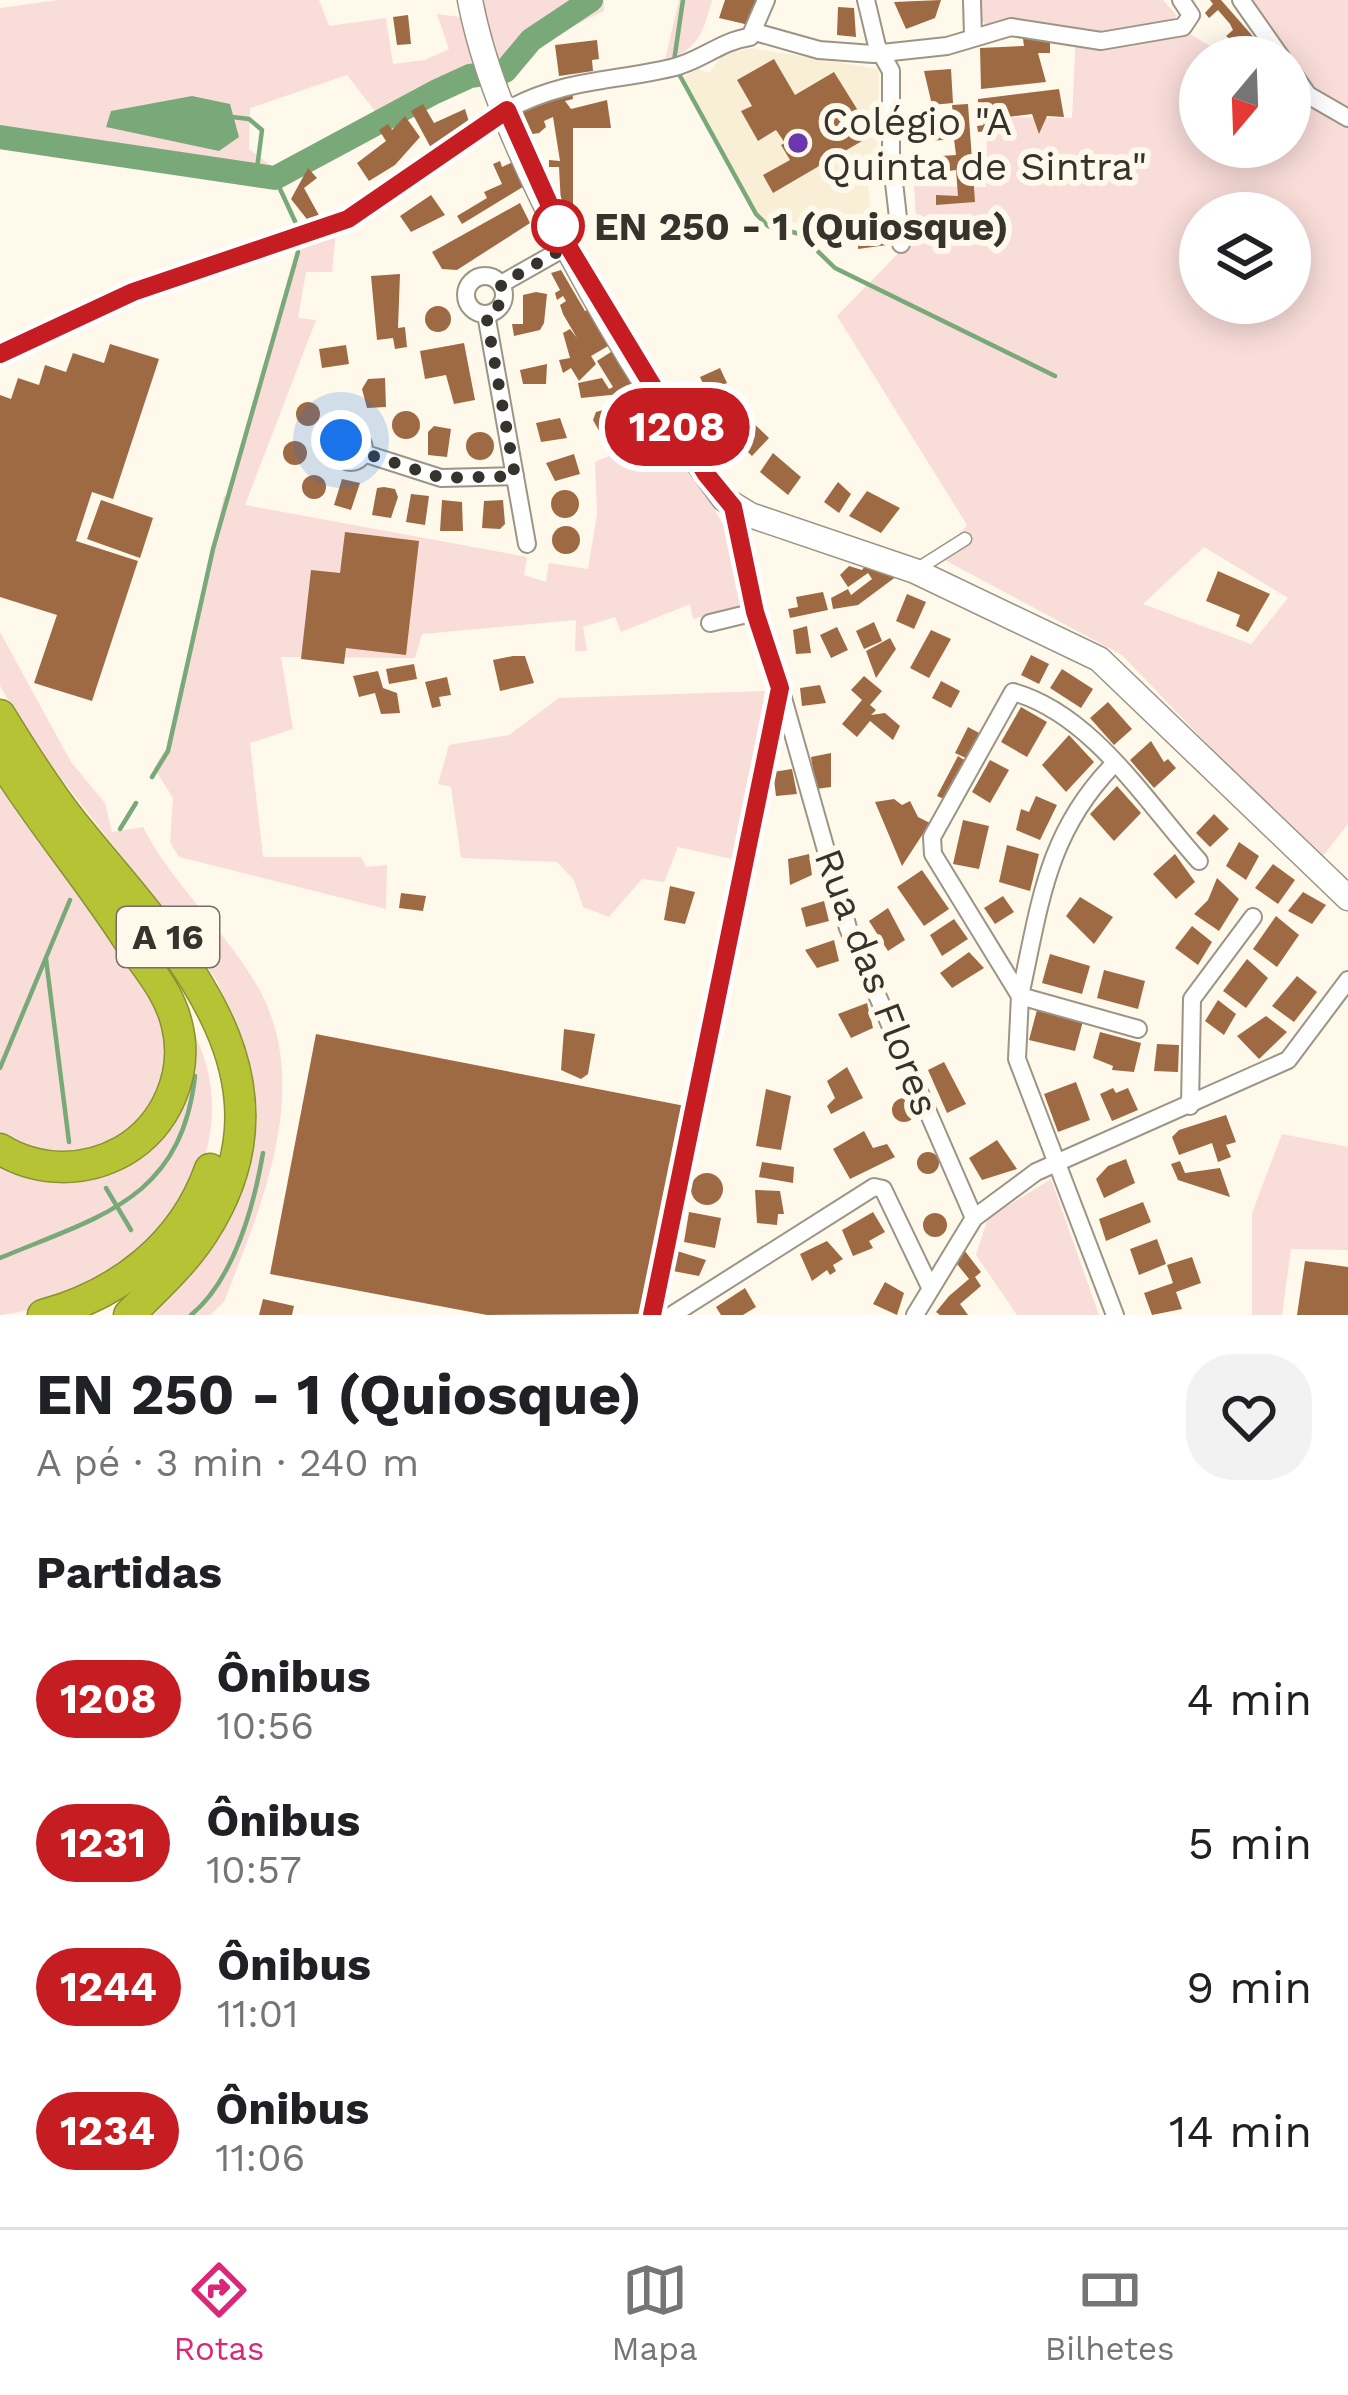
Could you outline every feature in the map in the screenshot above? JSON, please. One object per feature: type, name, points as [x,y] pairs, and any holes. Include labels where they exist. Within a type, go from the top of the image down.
[{"type":"highway","name":"A 16","points":[[0,715],[69,818],[191,968],[225,1030],[238,1118],[220,1195],[189,1253],[129,1315]]},
{"type":"highway","name":"A 16","points":[[0,757],[99,892],[170,1002],[181,1052],[174,1090],[142,1137],[95,1162],[47,1166],[0,1149]]},
{"type":"highway","name":"A 16","points":[[43,1315],[117,1284],[165,1244],[194,1206],[218,1140],[220,1088],[206,1030],[161,957],[99,892]]},
{"type":"highway","name":"A 16","points":[[87,1315],[151,1277],[181,1248],[220,1195]]},
{"type":"main road","points":[[470,0],[484,57],[568,246],[706,474],[733,507],[915,571],[1099,659],[1348,898]]},
{"type":"street","points":[[755,32],[766,0]]},
{"type":"street","points":[[866,0],[892,78],[891,156],[901,244]]},
{"type":"street","points":[[972,0],[973,36]]},
{"type":"street","points":[[0,354],[133,292],[348,219],[504,103],[553,87],[680,66],[713,46],[755,32],[819,50],[881,54],[946,46],[1027,26],[1101,41],[1168,33],[1191,18],[1181,0]]},
{"type":"street","points":[[1241,0],[1266,36]]},
{"type":"street","points":[[1311,97],[1348,118]]},
{"type":"street","points":[[501,284],[568,246]]},
{"type":"street","points":[[501,284],[485,275],[469,284],[466,302],[486,314],[526,544]]},
{"type":"street","points":[[486,314],[502,303],[501,284]]},
{"type":"street","points":[[364,453],[442,478],[515,476]]},
{"type":"street","name":"Rua das Flores","points":[[733,507],[755,612],[798,740],[848,928],[974,1218]]},
{"type":"street","points":[[915,571],[965,539]]},
{"type":"street","points":[[710,623],[755,612]]},
{"type":"street","points":[[652,1315],[780,688]]},
{"type":"street","points":[[1138,1029],[1019,996],[933,854],[932,837],[1013,692],[1058,710],[1199,861]]},
{"type":"street","points":[[1113,765],[1077,802],[1057,845],[1019,996],[1017,1060],[1115,1315]]},
{"type":"street","points":[[1190,1106],[1192,1000],[1253,917]]},
{"type":"street","points":[[915,1315],[974,1218],[1036,1172],[1288,1060],[1348,980]]},
{"type":"street","points":[[672,1315],[874,1187],[883,1189],[930,1287]]},
{"type":"shaded area","points":[[58,0],[319,0],[329,26],[386,18],[393,64],[425,60],[449,49],[437,14],[460,17],[488,83],[431,98],[315,164],[253,181],[37,146],[0,145],[0,8]],"holes":[[[347,75],[378,115],[276,169],[249,149],[250,108]]]},
{"type":"shaded area","points":[[484,0],[604,0],[604,11],[547,39],[505,85],[488,37]]},
{"type":"shaded area","points":[[679,0],[712,0],[698,38],[685,51],[665,60]]},
{"type":"shaded area","points":[[978,0],[1163,0],[1177,16],[1169,22],[1193,36],[1179,36],[1179,168],[1311,168],[1311,36],[1259,36],[1234,0],[1348,0],[1348,824],[1319,861],[1122,655],[939,557],[967,525],[837,316],[917,234],[914,186],[986,187],[987,117],[1072,118],[1076,30],[1027,22],[986,25],[979,18]],"holes":[[[1204,547],[1288,598],[1251,644],[1143,604]]]},
{"type":"shaded area","name":"Colégio \"A Quinta de Sintra\"","points":[[751,48],[879,69],[877,150],[865,158],[871,213],[772,226],[757,213],[684,77],[698,69],[709,73],[722,56]]},
{"type":"shaded area","points":[[192,96],[230,104],[239,137],[219,151],[106,127],[111,111]]},
{"type":"shaded area","points":[[336,231],[332,272],[306,272],[298,318],[316,320],[245,505],[527,557],[524,575],[546,582],[549,563],[588,569],[597,514],[595,462],[626,449],[628,435],[652,402],[728,533],[745,606],[693,619],[690,604],[621,632],[615,617],[583,627],[587,651],[575,651],[576,620],[422,634],[415,658],[281,657],[293,729],[250,743],[263,857],[361,857],[366,867],[387,865],[386,909],[179,857],[170,842],[173,798],[154,768],[166,748],[224,496],[229,497],[304,238]]},
{"type":"shaded area","points":[[0,632],[71,762],[105,803],[112,832],[143,827],[172,873],[243,964],[268,1008],[279,1044],[282,1082],[273,1158],[224,1302],[210,1315],[145,1315],[208,1248],[241,1043],[218,983],[196,951],[34,744],[0,686]]},
{"type":"shaded area","points":[[765,691],[736,860],[678,847],[664,882],[642,879],[609,917],[583,907],[574,880],[557,862],[461,858],[451,787],[438,784],[449,745],[509,735],[559,698]]},
{"type":"shaded area","points":[[0,784],[163,1014],[165,1077],[142,1123],[107,1147],[51,1156],[0,1134]]},
{"type":"shaded area","points":[[187,1020],[208,1071],[212,1122],[200,1170],[176,1214],[142,1252],[99,1282],[51,1304],[0,1315],[0,1158],[142,1150]]},
{"type":"shaded area","points":[[1282,1134],[1348,1147],[1348,1250],[1291,1249],[1282,1315],[1252,1315],[1252,1213]]},
{"type":"shaded area","points":[[1051,1179],[1099,1315],[1017,1315],[976,1255],[988,1218]]},
{"type":"building","points":[[725,0],[756,0],[749,25],[719,18]]},
{"type":"building","points":[[941,0],[935,18],[906,29],[894,2]]},
{"type":"building","points":[[1210,0],[1221,0],[1253,36],[1226,36],[1233,30],[1218,10],[1209,18],[1205,13],[1213,4]]},
{"type":"building","points":[[838,7],[854,8],[856,37],[837,35]]},
{"type":"building","points":[[408,15],[411,44],[397,45],[393,17]]},
{"type":"building","points":[[1050,36],[1050,53],[1038,53],[1046,82],[981,89],[980,48],[1024,46],[1023,39]]},
{"type":"building","points":[[597,40],[599,59],[592,60],[593,71],[559,76],[555,45]]},
{"type":"building","points":[[774,59],[795,95],[834,72],[862,117],[852,123],[862,141],[773,193],[763,175],[790,160],[781,145],[785,143],[776,130],[758,141],[741,111],[752,106],[737,80]]},
{"type":"building","points":[[951,69],[953,103],[932,105],[924,71]]},
{"type":"building","points":[[1059,89],[1064,117],[1047,116],[1039,134],[1032,114],[1007,117],[1009,129],[978,132],[977,126],[984,125],[977,119],[978,99]]},
{"type":"building","points":[[572,90],[573,99],[565,101],[571,109],[607,100],[611,128],[573,128],[573,204],[561,205],[559,167],[549,167],[549,160],[560,161],[553,117],[544,121],[546,127],[539,133],[526,135],[517,112]]},
{"type":"building","points":[[423,104],[434,123],[465,109],[469,122],[431,148],[411,111]]},
{"type":"building","points":[[968,104],[975,202],[936,205],[936,195],[958,196],[956,170],[941,172],[940,156],[956,155],[954,139],[930,141],[928,135],[954,128],[952,105]]},
{"type":"building","points":[[405,116],[420,137],[395,165],[369,181],[357,163],[386,141],[379,130],[388,124],[392,130]]},
{"type":"building","points":[[500,161],[502,167],[515,161],[526,185],[462,224],[457,216],[487,198],[484,192],[502,184],[493,164]]},
{"type":"building","points":[[308,168],[317,178],[304,188],[321,219],[310,223],[291,199]]},
{"type":"building","points":[[431,195],[445,215],[411,232],[400,216]]},
{"type":"building","points":[[520,203],[530,223],[457,270],[442,269],[432,252]]},
{"type":"building","points":[[885,223],[887,245],[858,249],[858,242],[852,243],[851,227]]},
{"type":"building","points":[[561,270],[585,311],[594,307],[615,342],[591,356],[596,364],[579,381],[571,368],[563,373],[559,360],[570,358],[563,333],[570,329],[577,338],[560,305],[566,301],[563,296],[557,300],[555,293],[560,290],[551,273]]},
{"type":"building","points":[[400,274],[398,328],[405,327],[407,347],[395,349],[393,338],[377,340],[371,276]]},
{"type":"building","points":[[547,294],[544,323],[540,330],[514,336],[512,324],[523,324],[523,295]]},
{"type":"building","points":[[438,306],[451,319],[438,332],[425,319]]},
{"type":"building","points":[[464,343],[475,400],[454,404],[446,375],[425,379],[420,351]]},
{"type":"building","points":[[110,344],[159,359],[113,499],[92,492],[76,541],[138,561],[92,701],[34,683],[57,615],[0,597],[0,395],[11,399],[18,378],[39,385],[45,365],[66,372],[73,353],[104,363]]},
{"type":"building","points":[[346,345],[349,364],[322,368],[319,349]]},
{"type":"building","points":[[614,350],[640,392],[581,398],[578,383],[602,378],[609,389],[613,387],[597,361]]},
{"type":"building","points":[[547,364],[546,384],[523,384],[520,370]]},
{"type":"building","points":[[720,368],[727,383],[717,387],[720,394],[730,389],[734,398],[714,408],[711,399],[700,403],[696,395],[706,390],[700,377]]},
{"type":"building","points":[[385,378],[386,407],[367,408],[362,389],[368,379]]},
{"type":"building","points":[[308,402],[317,405],[317,423],[308,426],[299,423],[296,414],[299,405]]},
{"type":"building","points":[[610,408],[619,433],[603,438],[593,420],[596,412]]},
{"type":"building","points":[[406,411],[416,415],[420,425],[416,435],[406,439],[396,435],[392,425],[396,415]]},
{"type":"building","points":[[742,412],[769,438],[752,456],[725,430]]},
{"type":"building","points":[[560,418],[567,438],[541,442],[536,423]]},
{"type":"building","points":[[434,426],[451,429],[447,457],[428,455],[428,432]]},
{"type":"building","points":[[480,432],[490,436],[494,446],[490,456],[480,460],[470,456],[466,446],[470,436]]},
{"type":"building","points":[[295,441],[304,444],[304,462],[295,465],[286,462],[283,453],[286,444]]},
{"type":"building","points":[[773,453],[801,477],[788,495],[760,472]]},
{"type":"building","points":[[574,454],[580,474],[555,481],[546,463]]},
{"type":"building","points":[[314,475],[326,487],[314,499],[302,487]]},
{"type":"building","points":[[342,479],[360,483],[351,510],[334,505]]},
{"type":"building","points":[[838,482],[851,494],[839,513],[824,502]]},
{"type":"building","points":[[377,488],[395,489],[398,497],[391,518],[372,515]]},
{"type":"building","points":[[565,490],[575,494],[579,504],[575,514],[565,518],[555,514],[551,504],[555,494]]},
{"type":"building","points":[[867,491],[900,508],[881,533],[849,516]]},
{"type":"building","points":[[411,494],[429,496],[425,525],[406,522]]},
{"type":"building","points":[[101,500],[153,518],[140,558],[87,539]]},
{"type":"building","points":[[442,500],[462,502],[463,531],[440,531]]},
{"type":"building","points":[[503,500],[505,524],[500,529],[482,528],[484,501]]},
{"type":"building","points":[[566,526],[576,530],[580,540],[576,550],[566,554],[556,550],[552,540],[556,530]]},
{"type":"building","points":[[345,532],[419,541],[406,655],[346,648],[344,664],[301,659],[311,570],[340,573]]},
{"type":"building","points":[[868,562],[901,573],[858,605],[833,609],[831,598],[848,589],[851,595],[872,579],[868,573],[848,587],[840,575],[849,566],[862,570]]},
{"type":"building","points":[[1218,571],[1270,594],[1248,632],[1236,626],[1240,615],[1206,601]]},
{"type":"building","points":[[823,592],[828,610],[790,618],[788,609],[798,607],[796,597]]},
{"type":"building","points":[[907,594],[926,602],[914,629],[896,621]]},
{"type":"building","points":[[874,622],[882,641],[864,649],[856,631]]},
{"type":"building","points":[[807,626],[811,653],[796,654],[793,630]]},
{"type":"building","points":[[837,627],[848,650],[831,658],[820,635]]},
{"type":"building","points":[[931,630],[951,639],[929,678],[910,668]]},
{"type":"building","points":[[890,638],[896,649],[876,678],[866,651]]},
{"type":"building","points":[[1031,655],[1049,664],[1039,684],[1021,675]]},
{"type":"building","points":[[525,656],[534,683],[500,691],[493,660]]},
{"type":"building","points":[[414,664],[417,679],[389,684],[386,669]]},
{"type":"building","points":[[1062,669],[1093,689],[1081,708],[1050,688]]},
{"type":"building","points":[[378,671],[383,688],[397,693],[400,713],[381,714],[375,693],[359,697],[353,676]]},
{"type":"building","points":[[864,676],[882,691],[870,705],[876,710],[871,715],[885,713],[900,726],[893,740],[870,721],[857,737],[842,724],[862,700],[851,690]]},
{"type":"building","points":[[447,677],[451,695],[439,697],[441,706],[432,708],[425,682]]},
{"type":"building","points":[[941,681],[960,691],[951,708],[932,698]]},
{"type":"building","points":[[820,685],[826,703],[802,706],[800,688]]},
{"type":"building","points":[[1108,702],[1132,729],[1114,745],[1090,718]]},
{"type":"building","points":[[1021,707],[1047,722],[1027,757],[1001,742]]},
{"type":"building","points":[[968,727],[981,734],[968,759],[955,753]]},
{"type":"building","points":[[1069,735],[1094,762],[1066,792],[1042,765]]},
{"type":"building","points":[[1151,741],[1164,762],[1168,759],[1176,768],[1154,788],[1130,760]]},
{"type":"building","points":[[831,753],[831,787],[816,789],[811,757]]},
{"type":"building","points":[[958,756],[966,761],[944,799],[937,796]]},
{"type":"building","points":[[990,760],[1009,770],[990,803],[972,792]]},
{"type":"building","points":[[792,769],[797,794],[776,796],[773,772]]},
{"type":"building","points":[[1117,786],[1141,813],[1114,841],[1090,814]]},
{"type":"building","points":[[1036,796],[1057,805],[1040,840],[1016,830],[1021,809],[1029,812]]},
{"type":"building","points":[[894,799],[902,805],[910,801],[918,817],[930,823],[902,866],[875,802]]},
{"type":"building","points":[[1214,814],[1229,829],[1210,847],[1196,833]]},
{"type":"building","points":[[963,820],[989,826],[979,869],[953,864]]},
{"type":"building","points":[[1239,842],[1259,856],[1246,880],[1226,866]]},
{"type":"building","points":[[1007,845],[1039,854],[1030,891],[999,882]]},
{"type":"building","points":[[809,854],[812,875],[790,885],[788,859]]},
{"type":"building","points":[[1175,854],[1195,882],[1176,899],[1153,874]]},
{"type":"building","points":[[1273,864],[1295,880],[1278,904],[1255,888]]},
{"type":"building","points":[[922,870],[949,909],[924,926],[897,887]]},
{"type":"building","points":[[1217,878],[1239,899],[1219,931],[1194,914],[1208,900]]},
{"type":"building","points":[[670,886],[695,892],[685,924],[664,920]]},
{"type":"building","points":[[1303,892],[1326,905],[1312,924],[1288,911]]},
{"type":"building","points":[[401,893],[426,896],[423,911],[399,908]]},
{"type":"building","points":[[1003,896],[1014,912],[995,924],[984,908]]},
{"type":"building","points":[[1080,897],[1113,917],[1094,944],[1066,916]]},
{"type":"building","points":[[824,901],[829,921],[806,927],[801,908]]},
{"type":"building","points":[[888,908],[905,940],[888,951],[869,921]]},
{"type":"building","points":[[1276,916],[1299,935],[1277,967],[1253,949]]},
{"type":"building","points":[[954,919],[968,939],[942,956],[930,935]]},
{"type":"building","points":[[1192,926],[1212,942],[1198,965],[1175,948]]},
{"type":"building","points":[[834,940],[839,961],[817,968],[805,950]]},
{"type":"building","points":[[969,952],[984,968],[952,988],[940,973]]},
{"type":"building","points":[[1050,954],[1090,966],[1082,994],[1042,983]]},
{"type":"building","points":[[1247,959],[1268,978],[1246,1008],[1223,991]]},
{"type":"building","points":[[1104,970],[1145,981],[1138,1009],[1097,998]]},
{"type":"building","points":[[1297,976],[1317,992],[1294,1022],[1272,1006]]},
{"type":"building","points":[[1218,1000],[1236,1014],[1224,1035],[1205,1021]]},
{"type":"building","points":[[867,1003],[873,1028],[851,1038],[838,1014]]},
{"type":"building","points":[[1037,1010],[1083,1021],[1075,1051],[1029,1040]]},
{"type":"building","points":[[1266,1016],[1287,1032],[1259,1059],[1237,1036]]},
{"type":"building","points":[[564,1029],[595,1034],[588,1074],[581,1079],[561,1070]]},
{"type":"building","points":[[1100,1032],[1141,1043],[1134,1072],[1112,1070],[1113,1066],[1093,1058]]},
{"type":"building","points":[[316,1034],[685,1106],[641,1314],[487,1315],[270,1274]]},
{"type":"building","points":[[1157,1044],[1179,1045],[1178,1072],[1154,1071]]},
{"type":"building","points":[[944,1062],[966,1104],[947,1113],[928,1070]]},
{"type":"building","points":[[847,1067],[863,1098],[831,1114],[827,1106],[835,1098],[827,1081]]},
{"type":"building","points":[[1076,1082],[1090,1120],[1058,1132],[1044,1094]]},
{"type":"building","points":[[1113,1088],[1116,1093],[1128,1088],[1138,1110],[1112,1121],[1100,1094]]},
{"type":"building","points":[[766,1089],[791,1096],[781,1150],[756,1146]]},
{"type":"building","points":[[904,1098],[916,1110],[904,1122],[892,1110]]},
{"type":"building","points":[[1226,1115],[1236,1142],[1226,1145],[1231,1157],[1218,1162],[1212,1143],[1179,1155],[1172,1137],[1179,1130]]},
{"type":"building","points":[[864,1131],[873,1148],[887,1144],[895,1157],[850,1179],[833,1149]]},
{"type":"building","points":[[997,1140],[1017,1169],[982,1180],[969,1158]]},
{"type":"building","points":[[928,1152],[939,1163],[928,1174],[917,1163]]},
{"type":"building","points":[[1126,1159],[1135,1183],[1104,1198],[1096,1179],[1108,1166]]},
{"type":"building","points":[[1180,1161],[1185,1173],[1220,1168],[1230,1197],[1178,1180],[1171,1164]]},
{"type":"building","points":[[762,1162],[794,1167],[793,1183],[759,1177]]},
{"type":"building","points":[[707,1173],[719,1177],[723,1189],[719,1201],[707,1205],[695,1201],[691,1189],[695,1177]]},
{"type":"building","points":[[755,1190],[780,1191],[784,1214],[778,1214],[777,1225],[757,1223]]},
{"type":"building","points":[[1143,1202],[1151,1222],[1106,1241],[1099,1219]]},
{"type":"building","points":[[689,1212],[721,1218],[715,1248],[684,1242]]},
{"type":"building","points":[[873,1212],[885,1232],[869,1241],[873,1248],[853,1256],[842,1230]]},
{"type":"building","points":[[935,1213],[947,1225],[935,1237],[923,1225]]},
{"type":"building","points":[[1157,1239],[1166,1264],[1139,1275],[1130,1249]]},
{"type":"building","points":[[827,1241],[843,1259],[833,1265],[836,1271],[830,1275],[827,1270],[812,1281],[800,1254]]},
{"type":"building","points":[[961,1246],[981,1272],[975,1277],[981,1286],[960,1304],[968,1315],[940,1315],[936,1312],[969,1279],[953,1259]]},
{"type":"building","points":[[677,1251],[706,1260],[699,1276],[673,1271]]},
{"type":"building","points":[[1192,1257],[1201,1283],[1176,1292],[1182,1309],[1152,1315],[1144,1293],[1173,1283],[1167,1265]]},
{"type":"building","points":[[1305,1261],[1348,1267],[1348,1315],[1297,1315]]},
{"type":"building","points":[[885,1282],[904,1293],[897,1315],[873,1304]]},
{"type":"building","points":[[745,1288],[756,1307],[743,1315],[721,1315],[716,1307]]},
{"type":"building","points":[[263,1299],[294,1306],[292,1315],[259,1315]]},
{"type":"waterway","points":[[0,137],[275,178],[435,92],[470,76],[505,71],[531,40],[591,0]]},
{"type":"waterway","points":[[674,61],[683,0]]},
{"type":"waterway","points":[[679,74],[756,214],[768,226],[800,234],[835,268],[1055,376]]},
{"type":"waterway","points":[[232,117],[249,119],[262,130],[256,176]]},
{"type":"waterway","points":[[275,178],[299,230]]},
{"type":"waterway","points":[[152,777],[168,751],[213,549],[298,252]]},
{"type":"waterway","points":[[120,829],[136,803]]},
{"type":"waterway","points":[[0,1068],[70,900]]},
{"type":"waterway","points":[[46,959],[69,1142]]},
{"type":"waterway","points":[[0,1258],[102,1215],[154,1177],[173,1151],[187,1118],[195,1076]]},
{"type":"waterway","points":[[191,1315],[230,1262],[248,1218],[263,1153]]},
{"type":"waterway","points":[[106,1188],[131,1230]]},
{"type":"bus line","name":"1208","points":[[0,354],[133,292],[348,219],[507,110],[568,246],[706,474],[733,507],[755,612],[780,688],[652,1315]]},
{"type":"place","name":"Colégio \"A Quinta de Sintra\"","points":[[798,143]]},
{"type":"place","name":"EN 250 - 1 (Quiosque)","points":[[558,226]]},
{"type":"route","points":[[341,440],[357,438],[364,453],[442,478],[488,481],[515,476],[486,314],[502,303],[501,284],[568,246],[556,223],[558,226]]}]
